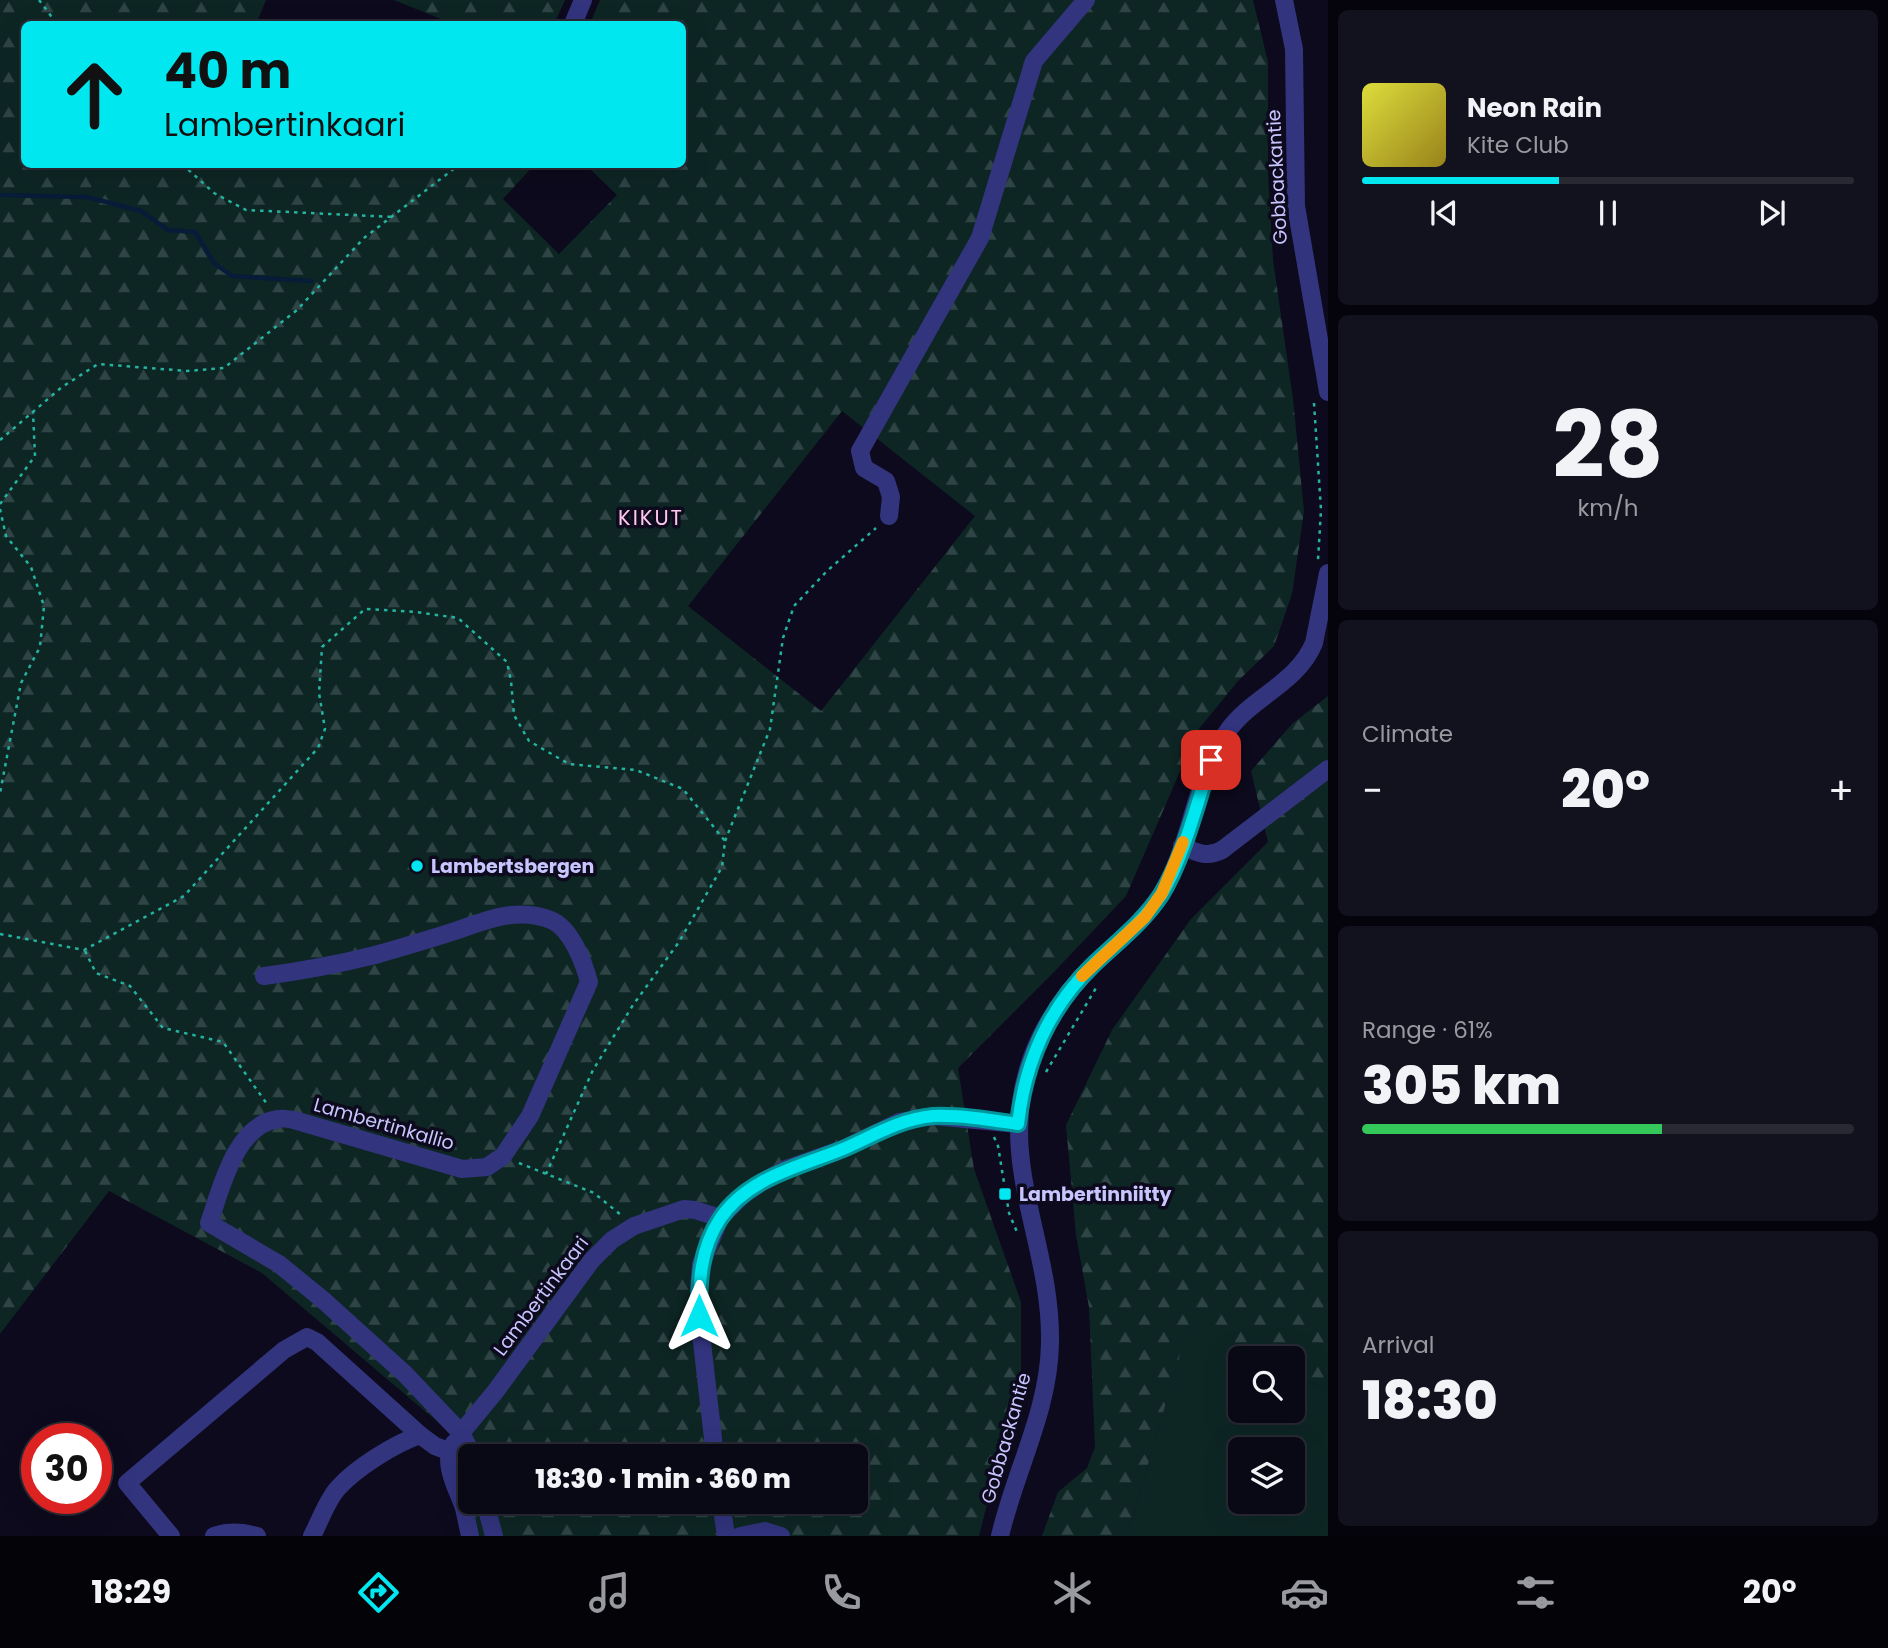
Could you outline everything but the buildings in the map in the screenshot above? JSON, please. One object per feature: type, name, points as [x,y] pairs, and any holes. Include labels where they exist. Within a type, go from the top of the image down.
[{"type":"street","points":[[574,21],[583,0]]},
{"type":"street","points":[[889,516],[891,497],[886,481],[864,468],[860,451],[979,238],[1034,61],[1086,0]]},
{"type":"street","name":"Gobbackantie","points":[[1284,0],[1294,49],[1296,206],[1321,396]]},
{"type":"street","name":"Gobbackantie","points":[[1000,1536],[1045,1392],[1050,1344],[1047,1284],[1022,1179],[1018,1124],[1025,1079],[1045,1026],[1078,980],[1145,917],[1162,893],[1182,846],[1211,760],[1227,731],[1253,703],[1294,674],[1311,653],[1323,568]]},
{"type":"street","points":[[1182,846],[1202,855],[1222,850],[1328,769]]},
{"type":"street","points":[[264,976],[308,970],[375,955],[491,917],[532,914],[555,921],[571,939],[584,962],[589,982],[530,1116],[503,1156]]},
{"type":"street","points":[[714,1444],[699,1316],[699,1287],[701,1264],[720,1218],[743,1195],[786,1169],[843,1149],[899,1122],[933,1116],[1018,1124]]},
{"type":"street","points":[[277,1119],[256,1129],[241,1143],[208,1223],[288,1271],[405,1374],[462,1435],[467,1444]]},
{"type":"street","name":"Lambertinkallio","points":[[277,1119],[294,1120],[462,1169],[487,1167],[503,1156]]},
{"type":"street","name":"Lambertinkaari","points":[[449,1451],[592,1261],[611,1240],[634,1226],[684,1209],[720,1218]]},
{"type":"street","points":[[171,1536],[127,1483],[284,1350],[307,1337],[317,1342],[419,1435],[435,1446],[449,1451],[450,1469],[464,1508],[470,1536]]},
{"type":"street","points":[[312,1536],[337,1489],[366,1465],[404,1440],[419,1435]]},
{"type":"street","points":[[488,1514],[494,1536]]},
{"type":"street","points":[[723,1514],[726,1536]]},
{"type":"street","points":[[740,1536],[765,1531],[781,1536]]},
{"type":"street","points":[[214,1536],[224,1532],[257,1536]]},
{"type":"path","points":[[39,0],[55,21]]},
{"type":"path","points":[[186,168],[214,193],[246,210],[394,217]]},
{"type":"path","points":[[0,440],[62,387],[98,364],[187,371],[224,368],[297,310],[364,239],[455,168]]},
{"type":"path","points":[[1321,396],[1323,568]]},
{"type":"path","points":[[0,793],[21,683],[40,647],[44,606],[31,567],[6,536],[0,506],[36,456],[33,412]]},
{"type":"path","points":[[546,1174],[593,1070],[633,1005],[679,942],[722,867],[725,841],[770,729],[783,638],[794,606],[827,570],[889,516]]},
{"type":"path","points":[[0,934],[84,950],[184,896],[318,748],[326,729],[319,693],[323,647],[365,609],[458,618],[507,663],[514,715],[529,741],[569,764],[636,770],[683,789],[725,841]]},
{"type":"path","points":[[84,950],[96,973],[130,986],[163,1028],[223,1042],[277,1119]]},
{"type":"path","points":[[1045,1075],[1100,982]]},
{"type":"path","points":[[988,1131],[998,1146],[1009,1213],[1018,1234]]},
{"type":"path","points":[[503,1156],[594,1194],[634,1226]]},
{"type":"green space","points":[[0,0],[266,0],[257,21],[21,21],[21,168],[531,168],[503,199],[559,254],[617,195],[589,168],[686,168],[686,21],[591,21],[600,0],[1253,0],[1268,62],[1268,174],[1273,260],[1293,399],[1304,511],[1292,594],[1274,646],[1238,681],[1198,730],[1126,896],[958,1068],[974,1169],[1021,1302],[1021,1370],[979,1536],[479,1536],[473,1514],[868,1514],[868,1444],[458,1444],[458,1454],[453,1435],[262,1273],[109,1191],[0,1334]],"holes":[[[842,411],[975,516],[821,711],[688,606]]]},
{"type":"green space","points":[[394,0],[565,0],[555,21],[446,21]]},
{"type":"green space","points":[[1328,696],[1328,1391],[1305,1379],[1305,1346],[1240,1346],[1190,1321],[1127,1536],[1042,1536],[1058,1492],[1087,1468],[1095,1447],[1089,1307],[1076,1235],[1066,1125],[1112,1030],[1191,919],[1268,842],[1251,771],[1292,724]]},
{"type":"green space","points":[[1190,1320],[1241,1346],[1228,1346],[1228,1423],[1305,1423],[1305,1379],[1328,1391],[1328,1536],[1127,1536]]},
{"type":"waterway","points":[[0,195],[87,197],[141,211],[168,230],[195,232],[214,263],[232,276],[311,281]]},
{"type":"slow traffic","points":[[1082,976],[1145,917],[1172,874],[1183,842]]},
{"type":"place","name":"Lambertsbergen","points":[[417,866]]},
{"type":"place","name":"Lambertinniitty","points":[[1005,1194]]},
{"type":"district","name":"KIKUT","points":[[651,517]]},
{"type":"route","points":[[699,1316],[701,1264],[720,1218],[743,1195],[762,1182],[786,1169],[843,1149],[899,1122],[933,1116],[1018,1124],[1025,1079],[1045,1026],[1078,980],[1145,917],[1162,893],[1194,815],[1211,760]]}]
